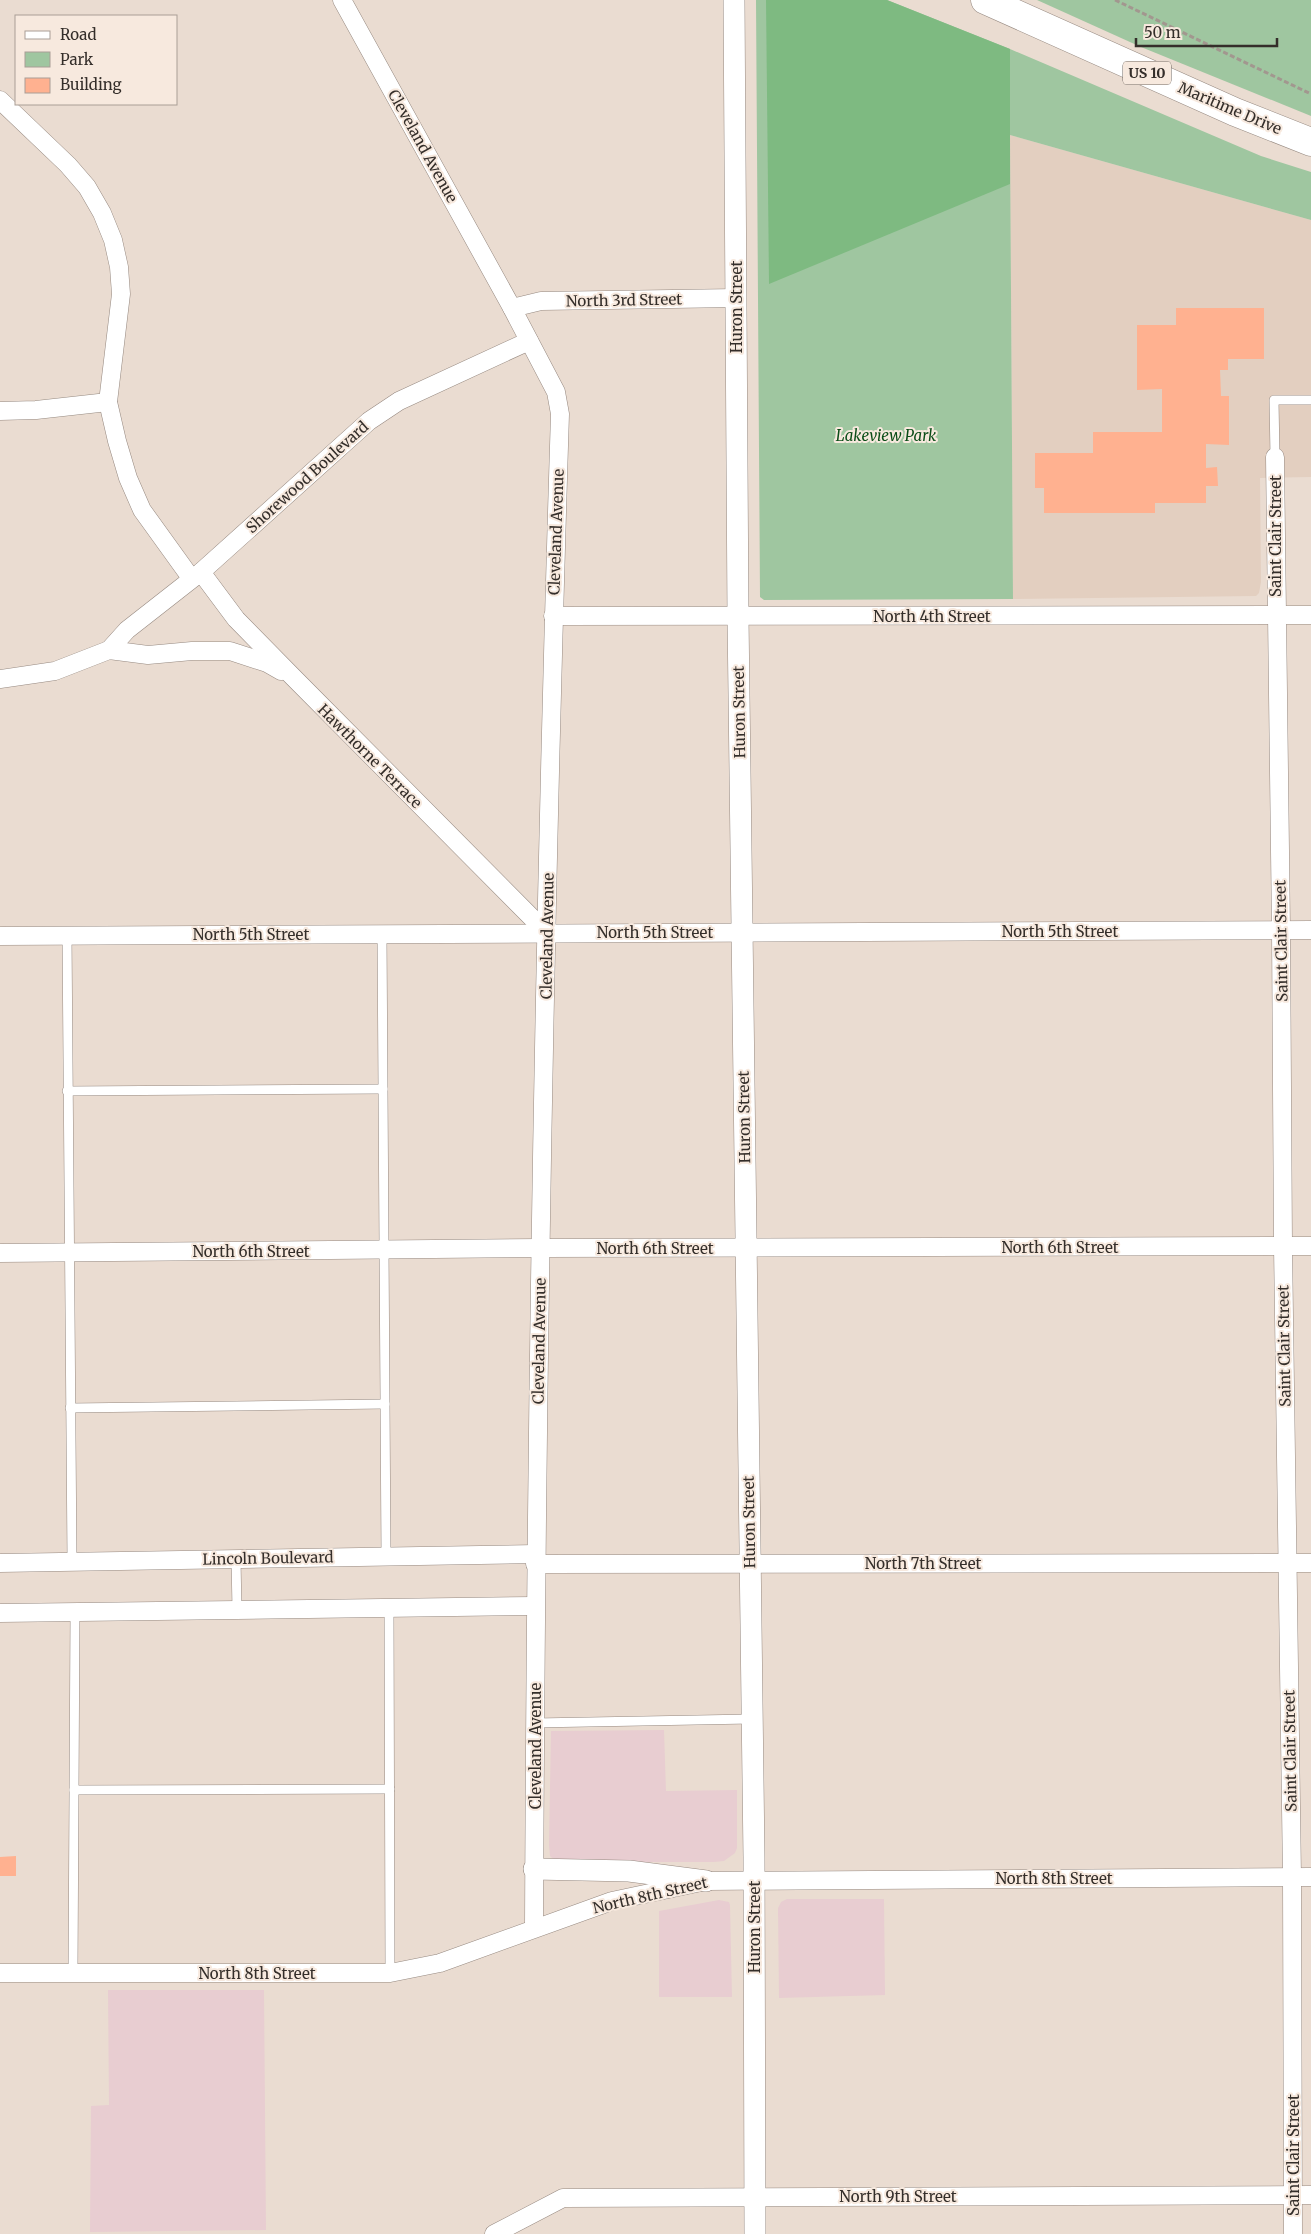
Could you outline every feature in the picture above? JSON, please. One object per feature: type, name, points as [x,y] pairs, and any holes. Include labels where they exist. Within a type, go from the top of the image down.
[{"type":"main road","name":"Maritime Drive","points":[[985,0],[1235,112],[1311,142]]},
{"type":"street","name":"Cleveland Avenue","points":[[342,0],[512,308],[556,392],[560,414],[553,616],[540,1248],[535,1606],[534,1928]]},
{"type":"street","name":"Huron Street","points":[[734,0],[738,616],[750,1564],[755,2234]]},
{"type":"street","name":"Hawthorne Terrace","points":[[0,100],[68,164],[87,187],[102,212],[113,240],[120,267],[122,294],[108,402],[128,478],[142,510],[196,575],[236,619],[547,933]]},
{"type":"street","name":"North 3rd Street","points":[[512,308],[541,301],[736,298]]},
{"type":"street","name":"Shorewood Boulevard","points":[[110,650],[127,630],[196,575],[369,421],[399,401],[529,341]]},
{"type":"street","points":[[0,411],[36,410],[108,402]]},
{"type":"street","name":"Saint Clair Street","points":[[1275,457],[1292,1877],[1293,2234]]},
{"type":"street","name":"North 4th Street","points":[[553,616],[1311,614]]},
{"type":"street","name":"Shorewood Boulevard","points":[[0,679],[55,671],[110,650],[148,655],[192,651],[230,652],[267,663],[293,677]]},
{"type":"street","name":"North 5th Street","points":[[0,936],[1311,930]]},
{"type":"street","name":"North 6th Street","points":[[0,1253],[540,1248],[1311,1246]]},
{"type":"street","name":"Lincoln Boulevard","points":[[0,1562],[386,1556],[536,1559]]},
{"type":"street","name":"North 7th Street","points":[[536,1559],[750,1564],[1311,1563]]},
{"type":"street","points":[[0,1613],[535,1606]]},
{"type":"street","points":[[534,1869],[629,1871],[706,1881]]},
{"type":"street","name":"North 8th Street","points":[[0,1973],[390,1973],[440,1963],[612,1901],[706,1881],[1311,1877]]},
{"type":"street","name":"North 9th Street","points":[[494,2234],[563,2198],[1311,2195]]},
{"type":"lane","points":[[1275,457],[1274,400],[1311,400]]},
{"type":"lane","points":[[382,934],[386,1556]]},
{"type":"lane","points":[[66,935],[72,1561]]},
{"type":"lane","points":[[67,1090],[383,1089]]},
{"type":"lane","points":[[70,1408],[385,1404]]},
{"type":"lane","points":[[236,1558],[237,1610]]},
{"type":"lane","points":[[390,1608],[390,1973]]},
{"type":"lane","points":[[73,1973],[75,1613]]},
{"type":"lane","points":[[535,1723],[751,1719]]},
{"type":"lane","points":[[74,1790],[390,1789]]},
{"type":"path","points":[[1115,0],[1311,94]]},
{"type":"shaded area","points":[[1010,135],[1311,220],[1311,477],[1260,478],[1261,582],[1259,593],[1256,596],[1013,599]]},
{"type":"shaded area","points":[[664,1730],[666,1791],[737,1790],[737,1848],[735,1853],[724,1861],[714,1862],[558,1862],[554,1860],[550,1856],[549,1845],[551,1731]]},
{"type":"shaded area","points":[[787,1899],[884,1899],[885,1995],[779,1998],[778,1908],[781,1902]]},
{"type":"shaded area","points":[[719,1900],[729,1902],[730,1905],[732,1997],[659,1997],[659,1911]]},
{"type":"shaded area","points":[[108,1990],[264,1990],[266,2230],[90,2232],[91,2106],[109,2105]]},
{"type":"green space","name":"Lakeview Park","points":[[756,0],[887,0],[1010,49],[1261,156],[1311,172],[1311,220],[1010,135],[1013,599],[764,600],[760,597]]},
{"type":"green space","points":[[766,0],[887,0],[1010,49],[1010,184],[769,284]]},
{"type":"green space","points":[[1037,0],[1311,0],[1311,116],[1141,47]]},
{"type":"building","points":[[1176,308],[1264,308],[1264,359],[1228,359],[1228,370],[1220,370],[1221,396],[1229,396],[1229,445],[1206,444],[1206,468],[1217,467],[1218,486],[1206,486],[1206,503],[1155,503],[1155,513],[1044,513],[1044,488],[1035,488],[1035,453],[1093,453],[1093,432],[1162,432],[1162,389],[1137,390],[1137,325],[1176,325]]},
{"type":"building","points":[[16,1856],[16,1876],[0,1876],[0,1857]]}]
